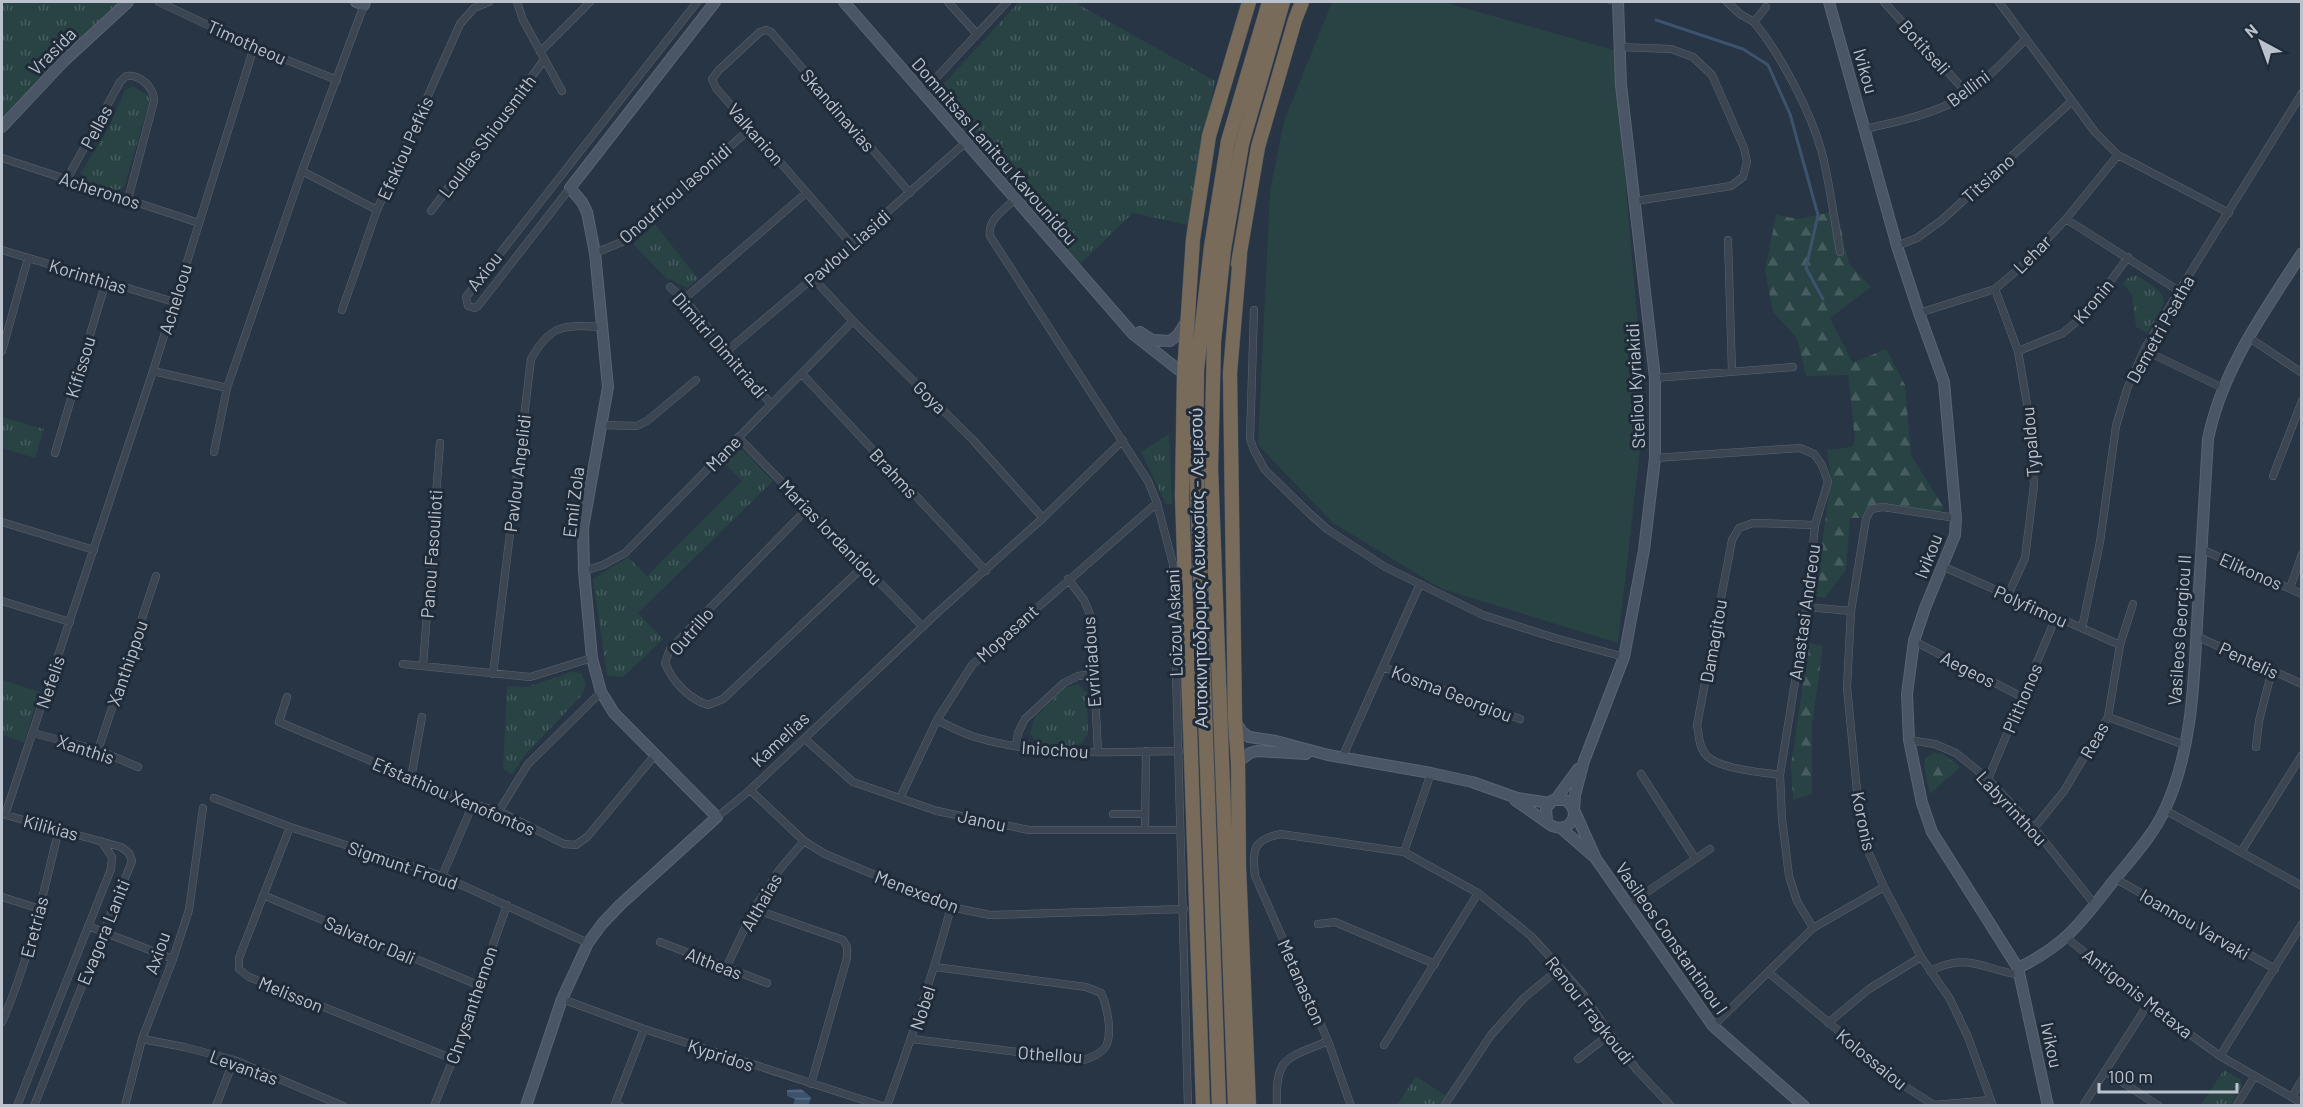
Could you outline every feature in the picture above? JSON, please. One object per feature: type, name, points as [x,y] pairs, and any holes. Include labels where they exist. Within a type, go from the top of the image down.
[{"type":"highway","points":[[1190,372],[1186,322],[1198,199],[1209,136],[1249,2]]},
{"type":"highway","name":"Αυτοκινητόδρομος Λευκωσίας - Λεμεσού","points":[[1219,1106],[1197,471],[1190,372],[1228,141],[1269,2]]},
{"type":"highway","name":"Αυτοκινητόδρομος Λευκωσίας - Λεμεσού","points":[[1235,1106],[1210,468],[1214,341],[1224,249],[1242,144],[1283,2]]},
{"type":"highway","points":[[1212,429],[1228,314],[1258,147],[1302,2]]},
{"type":"highway","points":[[1198,199],[1193,337],[1182,496],[1203,1106]]},
{"type":"highway","points":[[1240,255],[1230,373],[1235,719],[1249,1106]]},
{"type":"street","name":"Vrasida","points":[[2,127],[64,61],[128,2]]},
{"type":"street","name":"Timotheou","points":[[159,2],[254,47],[337,80]]},
{"type":"street","name":"Efskiou Pefkis","points":[[342,310],[377,210],[460,24],[474,8],[489,2]]},
{"type":"street","points":[[517,2],[523,20],[562,91]]},
{"type":"street","points":[[540,52],[590,2]]},
{"type":"street","name":"Axiou","points":[[697,2],[466,297],[468,306],[478,306],[715,2]]},
{"type":"street","name":"Domnitsas Lanitou Kavounidou","points":[[844,2],[1133,334],[1190,372]]},
{"type":"street","points":[[948,2],[977,34]]},
{"type":"street","points":[[923,92],[1007,2]]},
{"type":"street","name":"Steliou Kyriakidi","points":[[1574,811],[1575,795],[1584,761],[1624,657],[1644,550],[1655,458],[1655,378],[1622,85],[1618,2]]},
{"type":"street","points":[[1727,2],[1754,22],[1763,33],[1808,111],[1822,153],[1840,252]]},
{"type":"street","name":"Ivikou","points":[[1832,2],[1897,246],[1918,314],[1944,382],[1956,518],[1955,536],[1914,641],[1907,694],[1909,740],[1922,802],[1932,832],[2019,971],[2048,1106]]},
{"type":"street","name":"Botitseli","points":[[1884,2],[1967,93]]},
{"type":"street","points":[[1999,2],[2095,132],[2118,155],[2229,213]]},
{"type":"street","points":[[213,452],[227,388],[302,171],[337,80],[362,3]]},
{"type":"street","points":[[1754,22],[1766,7]]},
{"type":"street","name":"Valkanion","points":[[766,30],[760,32],[718,70],[712,79],[716,88],[851,244]]},
{"type":"street","name":"Skandinavias","points":[[766,30],[771,32],[910,193]]},
{"type":"street","name":"Bellini","points":[[1865,129],[1921,115],[1946,106],[1967,93],[2026,39]]},
{"type":"street","name":"Acheloou","points":[[94,550],[153,371],[254,47]]},
{"type":"street","points":[[1619,47],[1671,50],[1693,57],[1712,75],[1744,148],[1747,162],[1743,177],[1731,186],[1636,201]]},
{"type":"street","name":"Loullas Shiousmith","points":[[430,211],[544,60]]},
{"type":"street","points":[[645,68],[657,77]]},
{"type":"street","name":"Pellas","points":[[67,179],[120,82],[126,76],[133,75],[154,92],[154,101],[128,199]]},
{"type":"street","name":"Demetri Psatha","points":[[2082,628],[2100,542],[2116,426],[2127,389],[2144,350],[2301,93]]},
{"type":"street","name":"Titsiano","points":[[1897,246],[1917,238],[1942,220],[2072,101]]},
{"type":"street","name":"Onoufriou Iasonidi","points":[[595,253],[622,242],[751,128]]},
{"type":"street","name":"Pavlou Liasidi","points":[[727,351],[965,143]]},
{"type":"street","name":"Lehar","points":[[1918,314],[1995,289],[2022,266],[2066,219],[2118,155]]},
{"type":"street","name":"Acheronos","points":[[2,158],[199,223]]},
{"type":"street","points":[[302,171],[377,210]]},
{"type":"street","name":"Emil Zola","points":[[570,188],[587,212],[595,253],[609,387],[584,528],[584,571],[592,658],[601,692],[614,713],[717,818]]},
{"type":"street","points":[[684,299],[806,193]]},
{"type":"street","name":"Loizou Askani","points":[[1014,200],[995,218],[989,231],[990,236],[1148,481],[1173,564],[1188,1106]]},
{"type":"street","points":[[2066,219],[2179,291]]},
{"type":"street","points":[[1728,240],[1732,371]]},
{"type":"street","name":"Korinthias","points":[[2,250],[174,302]]},
{"type":"street","name":"Vasileos Georgiou II","points":[[2019,971],[2067,938],[2095,905],[2165,810],[2178,777],[2193,687],[2208,439],[2214,409],[2248,337],[2301,254]]},
{"type":"street","name":"Kronin","points":[[2018,351],[2063,333],[2088,312],[2127,257]]},
{"type":"street","points":[[2,351],[28,258]]},
{"type":"street","name":"Goya","points":[[813,278],[973,440],[1043,518]]},
{"type":"street","name":"Kifissou","points":[[55,453],[106,281]]},
{"type":"street","name":"Dimitri Dimitriadi","points":[[670,287],[684,299],[770,403]]},
{"type":"street","name":"Typaldou","points":[[1995,289],[2018,351],[2027,404],[2034,485],[2025,558],[2008,595]]},
{"type":"street","points":[[1254,310],[1250,439],[1265,470],[1321,525],[1385,567],[1483,615],[1624,657]]},
{"type":"street","name":"Domnitsas Lanitou Kavounidou","points":[[1122,320],[1152,340],[1160,341],[1170,341],[1178,335],[1186,322]]},
{"type":"street","name":"Mane","points":[[584,571],[603,565],[625,553],[853,321]]},
{"type":"street","name":"Pavlou Angelidi","points":[[493,674],[531,359],[541,340],[567,325],[603,327]]},
{"type":"street","points":[[2248,337],[2301,373]]},
{"type":"street","points":[[2144,350],[2223,388]]},
{"type":"street","points":[[1655,378],[1793,367]]},
{"type":"street","points":[[153,371],[227,388]]},
{"type":"street","name":"Brahms","points":[[802,374],[986,571]]},
{"type":"street","points":[[601,425],[637,426],[647,421],[696,380]]},
{"type":"street","points":[[2273,476],[2301,401]]},
{"type":"street","name":"Marias Iordanidou","points":[[738,437],[923,627]]},
{"type":"street","name":"Kamelias","points":[[526,1106],[562,999],[588,943],[602,924],[620,905],[750,790],[923,627],[986,571],[1123,440]]},
{"type":"street","name":"Panou Fasoulioti","points":[[423,666],[440,443]]},
{"type":"street","name":"Anastasi Andreou","points":[[1655,458],[1800,448],[1814,454],[1822,465],[1828,482],[1815,525],[1807,607],[1780,775],[1782,819],[1789,876],[1797,901],[1813,928]]},
{"type":"street","name":"Mopasant","points":[[900,798],[937,720],[972,665],[1156,503]]},
{"type":"street","name":"Koronis","points":[[1956,518],[1883,507],[1871,509],[1866,519],[1851,611],[1847,687],[1859,812],[1865,844],[1884,887],[1921,957],[1950,999],[1968,1037],[1992,1103]]},
{"type":"street","name":"Outrillo","points":[[808,508],[670,649],[665,663],[671,677],[697,701],[708,705],[723,699],[864,567]]},
{"type":"street","points":[[2,522],[94,550]]},
{"type":"street","name":"Damagitou","points":[[1780,775],[1723,765],[1708,757],[1700,742],[1697,725],[1732,540],[1739,528],[1753,523],[1815,525]]},
{"type":"street","name":"Elikonos","points":[[2201,549],[2301,594]]},
{"type":"street","name":"Nefelis","points":[[3,815],[94,550]]},
{"type":"street","points":[[2290,588],[2301,554]]},
{"type":"street","name":"Polyfimou","points":[[1942,566],[2120,645]]},
{"type":"street","name":"Xanthippou","points":[[98,750],[156,576]]},
{"type":"street","name":"Evriviadous","points":[[1068,579],[1084,600],[1091,617],[1098,752]]},
{"type":"street","points":[[1342,758],[1420,584]]},
{"type":"street","points":[[2,601],[70,621]]},
{"type":"street","name":"Reas","points":[[2034,828],[2064,791],[2108,717],[2120,645],[2133,604]]},
{"type":"street","points":[[1807,607],[1851,611]]},
{"type":"street","name":"Plithonos","points":[[1988,779],[2056,616]]},
{"type":"street","name":"Pentelis","points":[[2196,636],[2301,684]]},
{"type":"street","name":"Aegeos","points":[[1914,641],[2022,697]]},
{"type":"street","points":[[403,664],[530,677],[592,658]]},
{"type":"street","name":"Kosma Georgiou","points":[[1383,667],[1520,718]]},
{"type":"street","points":[[2256,747],[2259,721],[2272,670]]},
{"type":"street","points":[[1016,746],[1018,733],[1025,719],[1064,682],[1078,676],[1093,674]]},
{"type":"street","points":[[498,811],[528,764],[601,692]]},
{"type":"street","name":"Efstathiou Xenofontos","points":[[287,697],[279,723],[473,804],[498,811],[564,844],[576,845],[588,836],[655,754]]},
{"type":"street","points":[[411,777],[422,717]]},
{"type":"street","points":[[2108,717],[2185,745]]},
{"type":"street","points":[[1235,719],[1242,732],[1249,737],[1276,741],[1342,758],[1431,772],[1472,782],[1506,795],[1552,826],[1562,828],[1573,821],[1574,811],[1565,800],[1553,801],[1506,795]]},
{"type":"street","name":"Iniochou","points":[[937,720],[974,737],[1057,752],[1179,751]]},
{"type":"street","name":"Xanthis","points":[[33,733],[98,750],[138,767]]},
{"type":"street","name":"Janou","points":[[805,739],[853,782],[937,811],[1029,830],[1180,830]]},
{"type":"street","name":"Labyrinthou","points":[[1909,740],[1935,744],[1956,753],[1988,779],[2034,828],[2095,905]]},
{"type":"street","points":[[1145,830],[1146,751]]},
{"type":"street","points":[[1238,762],[1257,751],[1328,755]]},
{"type":"street","points":[[2241,852],[2301,755]]},
{"type":"street","name":"Steliou Kyriakidi","points":[[1553,801],[1584,761]]},
{"type":"street","points":[[1404,852],[1431,772]]},
{"type":"street","points":[[1641,774],[1695,858]]},
{"type":"street","name":"Menexedon","points":[[750,790],[804,841],[825,854],[951,908],[990,915],[1184,909]]},
{"type":"street","name":"Sigmunt Froud","points":[[214,798],[290,827],[442,876],[588,943]]},
{"type":"street","points":[[1547,821],[1545,811],[1553,801]]},
{"type":"street","points":[[442,876],[473,804]]},
{"type":"street","name":"Axiou","points":[[125,1106],[142,1040],[189,910],[203,807]]},
{"type":"street","points":[[2165,810],[2301,886]]},
{"type":"street","name":"Vasileos Constantinou I","points":[[1574,811],[1596,858],[1713,1026],[1804,1106]]},
{"type":"street","points":[[1113,814],[1145,814]]},
{"type":"street","name":"Kilikias","points":[[3,815],[101,841]]},
{"type":"street","name":"Melisson","points":[[290,827],[239,958],[240,969],[249,977],[453,1059]]},
{"type":"street","name":"Vasileos Constantinou I","points":[[1562,828],[1596,858]]},
{"type":"street","name":"Eretrias","points":[[2,1022],[16,990],[40,909],[59,829]]},
{"type":"street","name":"Renou Fragkoudi","points":[[1253,858],[1256,846],[1267,837],[1281,834],[1404,852],[1478,893],[1531,936],[1560,968],[1583,994],[1637,1070],[1671,1106]]},
{"type":"street","name":"Evagora Laniti","points":[[17,1106],[112,863],[111,854],[101,841]]},
{"type":"street","name":"Evagora Laniti","points":[[34,1106],[102,931],[132,861],[127,850],[101,841]]},
{"type":"street","name":"Althaias","points":[[726,968],[754,909],[780,869],[804,841]]},
{"type":"street","points":[[1628,905],[1710,849]]},
{"type":"street","name":"Metanaston","points":[[1253,858],[1255,876],[1328,1041],[1351,1106]]},
{"type":"street","name":"Ioannou Varvaki","points":[[2116,879],[2275,969]]},
{"type":"street","points":[[1713,1026],[1813,928],[1884,887]]},
{"type":"street","points":[[1384,1045],[1478,893]]},
{"type":"street","name":"Salvator Dali","points":[[262,896],[478,985]]},
{"type":"street","points":[[2,897],[40,909]]},
{"type":"street","name":"Chrysanthemon","points":[[434,1106],[453,1059],[507,904]]},
{"type":"street","name":"Nobel","points":[[885,1106],[912,1038],[951,908]]},
{"type":"street","points":[[754,909],[843,940],[847,947],[847,958],[811,1084]]},
{"type":"street","points":[[1318,924],[1335,922],[1434,964]]},
{"type":"street","points":[[2220,1056],[2301,924]]},
{"type":"street","points":[[88,926],[173,959]]},
{"type":"street","name":"Antigonis Metaxa","points":[[2067,938],[2148,1004],[2220,1056],[2301,1103]]},
{"type":"street","name":"Altheas","points":[[660,942],[767,983]]},
{"type":"street","points":[[1828,1023],[1869,990],[1921,957]]},
{"type":"street","points":[[1930,971],[1943,964],[1968,961],[2005,973],[2019,971]]},
{"type":"street","name":"Othellou","points":[[912,1038],[1084,1060],[1098,1054],[1107,1044],[1108,1008],[1101,993],[1086,987],[935,967]]},
{"type":"street","points":[[1444,1106],[1491,1035],[1524,998],[1560,968]]},
{"type":"street","name":"Kolossaiou","points":[[1768,972],[1906,1087],[1934,1105],[1992,1103]]},
{"type":"street","name":"Kypridos","points":[[562,999],[644,1029],[885,1106]]},
{"type":"street","points":[[2083,1106],[2148,1004]]},
{"type":"street","points":[[616,1105],[644,1029]]},
{"type":"street","points":[[1578,1059],[1610,1034]]},
{"type":"street","name":"Levantas","points":[[142,1040],[184,1047],[234,1060],[343,1106]]},
{"type":"street","points":[[1277,1106],[1276,1080],[1280,1068],[1292,1057],[1328,1041]]},
{"type":"street","points":[[216,1106],[234,1060]]},
{"type":"street","points":[[2105,1071],[2159,1106]]},
{"type":"street","points":[[2236,1106],[2254,1077]]},
{"type":"street","points":[[2292,1097],[2301,1080]]},
{"type":"green space","points":[[2,2],[127,2],[2,123]]},
{"type":"green space","points":[[1019,2],[1074,2],[1215,81],[1188,225],[1133,213],[1080,264],[940,101],[938,94],[940,88]]},
{"type":"green space","points":[[1332,2],[1443,2],[1614,50],[1645,407],[1618,643],[1442,589],[1333,523],[1258,445],[1270,190],[1284,121]]},
{"type":"green space","points":[[133,86],[147,95],[150,100],[124,187],[115,191],[84,180],[81,173],[109,127],[125,90]]},
{"type":"green space","points":[[1837,211],[1849,264],[1871,287],[1830,318],[1853,363],[1886,349],[1905,385],[1911,455],[1944,508],[1939,513],[1881,503],[1863,518],[1850,518],[1846,570],[1825,598],[1815,596],[1831,479],[1827,450],[1852,447],[1855,441],[1848,375],[1806,376],[1797,338],[1773,312],[1765,271],[1776,215],[1798,219]]},
{"type":"green space","points":[[655,224],[698,279],[687,288],[667,279],[633,244]]},
{"type":"green space","points":[[2136,275],[2162,294],[2164,299],[2160,312],[2147,333],[2136,327],[2132,295],[2123,283],[2126,279]]},
{"type":"green space","points":[[2,417],[44,429],[35,458],[2,448]]},
{"type":"green space","points":[[1169,434],[1172,504],[1166,504],[1141,452]]},
{"type":"green space","points":[[735,450],[744,451],[773,481],[638,613],[663,639],[623,677],[607,676],[593,579],[628,557],[647,576],[742,481],[723,462]]},
{"type":"green space","points":[[1809,643],[1823,646],[1812,725],[1812,794],[1793,800],[1791,765]]},
{"type":"green space","points":[[571,672],[581,673],[586,684],[581,696],[523,757],[513,774],[503,769],[507,686],[527,687]]},
{"type":"green space","points":[[2,680],[40,692],[24,742],[2,735]]},
{"type":"green space","points":[[1078,684],[1087,693],[1088,733],[1082,743],[1068,747],[1038,744],[1030,734],[1034,718],[1065,688]]},
{"type":"green space","points":[[1934,753],[1943,754],[1960,767],[1930,794],[1924,767],[1926,757]]},
{"type":"green space","points":[[2224,1070],[2240,1079],[2242,1086],[2230,1105],[2201,1105]]},
{"type":"green space","points":[[1416,1076],[1446,1096],[1439,1105],[1397,1105]]},
{"type":"water","points":[[801,1089],[811,1097],[809,1104],[793,1105],[795,1099],[787,1096],[787,1090]]},
{"type":"waterway","points":[[1656,20],[1743,49],[1768,65],[1790,114],[1818,215],[1806,268],[1823,299]]}]
